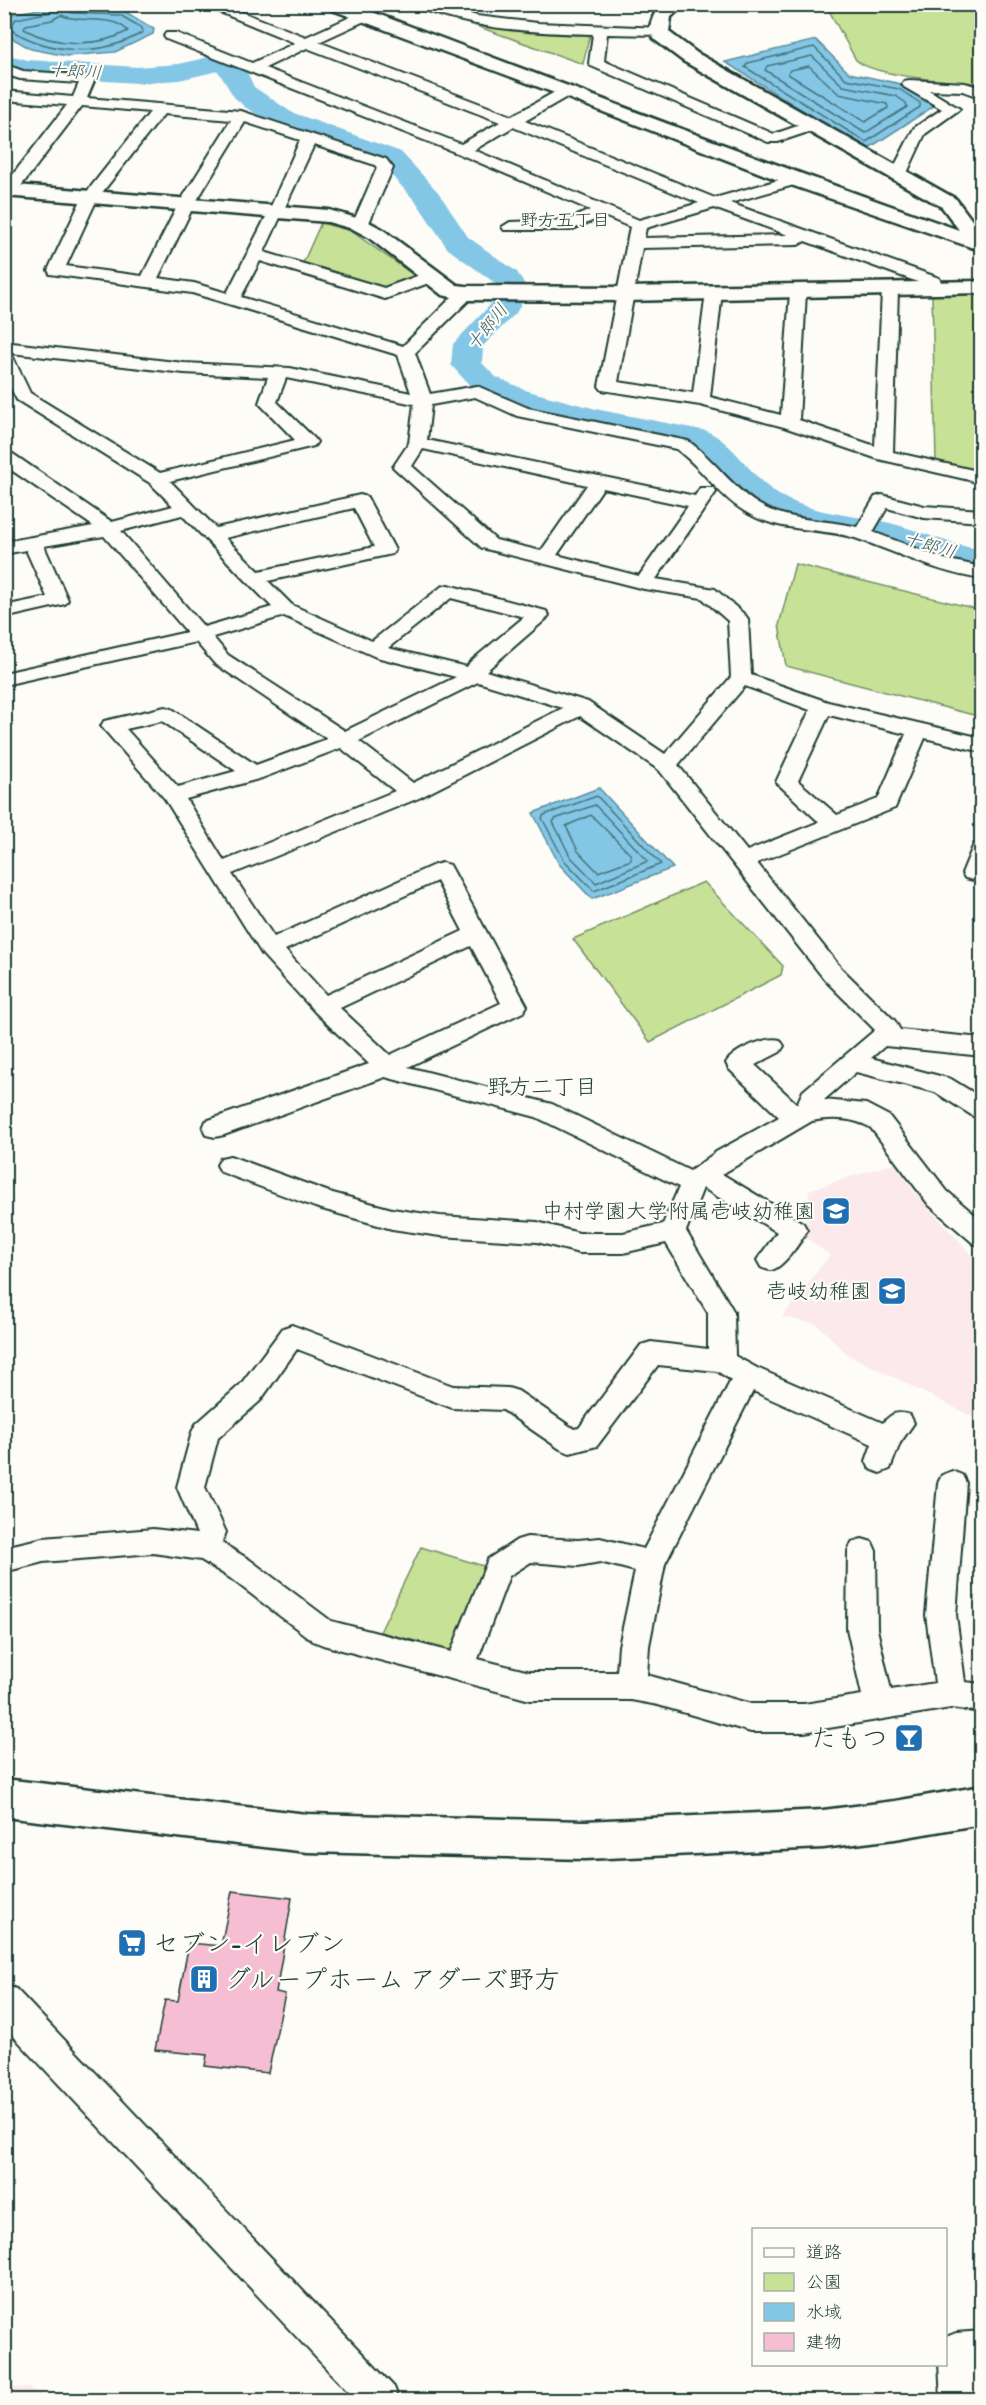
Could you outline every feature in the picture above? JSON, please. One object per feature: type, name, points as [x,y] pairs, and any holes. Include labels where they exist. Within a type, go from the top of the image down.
[{"type":"street","points":[[207,4],[511,121],[714,204],[933,282],[936,288]]},
{"type":"street","points":[[333,4],[567,91],[795,180],[977,244]]},
{"type":"street","points":[[419,4],[454,16],[489,23],[658,31]]},
{"type":"street","points":[[658,31],[662,15],[676,4]]},
{"type":"street","points":[[252,68],[364,16]]},
{"type":"street","points":[[602,30],[596,63],[773,139],[812,126]]},
{"type":"street","points":[[658,31],[690,57],[949,203],[962,216],[977,244]]},
{"type":"street","points":[[171,36],[462,150],[638,225],[795,180]]},
{"type":"street","points":[[4,68],[20,75],[88,79],[78,101],[7,190]]},
{"type":"street","points":[[898,175],[920,131],[952,109],[909,84],[965,87],[981,94]]},
{"type":"street","points":[[462,150],[567,91]]},
{"type":"street","points":[[4,95],[241,116],[381,162],[385,168],[360,225]]},
{"type":"street","points":[[161,108],[90,198],[56,270],[194,288],[406,352]]},
{"type":"street","points":[[148,281],[186,205],[241,116]]},
{"type":"street","points":[[232,298],[277,211],[309,138]]},
{"type":"street","points":[[7,190],[329,216],[360,225],[450,290],[466,293],[524,295],[798,292],[981,287]]},
{"type":"street","points":[[510,227],[571,225],[604,210]]},
{"type":"street","points":[[638,225],[608,386],[701,400],[790,423],[884,455],[981,478]]},
{"type":"street","points":[[633,243],[799,240],[806,237]]},
{"type":"street","points":[[254,254],[385,294],[432,276]]},
{"type":"street","points":[[884,455],[891,290]]},
{"type":"street","points":[[701,400],[714,292]]},
{"type":"street","points":[[790,423],[798,292]]},
{"type":"street","points":[[406,352],[466,293]]},
{"type":"street","points":[[4,347],[184,368],[279,372],[423,401],[477,391],[523,412],[682,445],[698,454],[743,501],[761,513],[794,523],[867,526],[923,557],[981,573]]},
{"type":"street","points":[[406,352],[423,401],[418,443],[402,467],[489,544],[644,583],[708,593],[738,619],[741,678],[667,765]]},
{"type":"street","points":[[4,355],[23,396],[157,478],[285,609],[374,649],[581,706],[667,765],[745,860],[833,974],[887,1027],[889,1036]]},
{"type":"street","points":[[157,478],[308,442],[268,403],[279,372]]},
{"type":"street","points":[[418,443],[699,503]]},
{"type":"street","points":[[4,456],[109,529],[221,658],[344,740],[411,793]]},
{"type":"street","points":[[545,559],[598,482]]},
{"type":"street","points":[[644,583],[711,485],[724,483]]},
{"type":"street","points":[[212,535],[360,501],[385,550],[255,578]]},
{"type":"street","points":[[867,526],[882,501],[924,512],[981,516]]},
{"type":"street","points":[[4,548],[109,529],[186,508]]},
{"type":"street","points":[[4,612],[58,600],[33,543]]},
{"type":"street","points":[[173,795],[254,773],[344,740],[474,676],[477,666],[539,615],[448,591],[374,649]]},
{"type":"street","points":[[4,679],[200,635],[285,609]]},
{"type":"street","points":[[741,678],[822,707],[981,745]]},
{"type":"street","points":[[219,871],[411,793],[581,706]]},
{"type":"street","points":[[822,707],[787,782],[834,824]]},
{"type":"street","points":[[254,773],[165,714],[111,726],[173,795],[219,871],[270,948],[323,1006],[387,1067],[397,1073],[543,1110],[698,1178],[794,1230],[770,1260]]},
{"type":"street","points":[[745,860],[887,803],[918,730]]},
{"type":"street","points":[[981,849],[973,873],[981,876]]},
{"type":"street","points":[[215,1128],[387,1067],[515,1006],[442,870],[270,948]]},
{"type":"street","points":[[323,1006],[477,934]]},
{"type":"street","points":[[800,1115],[812,1097],[880,1037],[889,1036],[981,1047]]},
{"type":"street","points":[[772,1046],[738,1063],[800,1115]]},
{"type":"street","points":[[855,1061],[862,1065],[942,1085],[981,1110]]},
{"type":"street","points":[[672,1232],[698,1178],[800,1115],[825,1109],[866,1113],[880,1122],[938,1198],[981,1236]]},
{"type":"street","points":[[230,1165],[324,1200],[392,1219],[440,1227],[537,1232],[579,1243],[623,1243],[672,1232]]},
{"type":"street","points":[[672,1232],[721,1312],[722,1361]]},
{"type":"street","points":[[206,1548],[212,1532],[190,1486],[206,1432],[250,1393],[292,1336],[452,1396],[508,1399],[570,1441],[587,1438],[651,1353],[722,1361],[747,1376],[890,1441]]},
{"type":"street","points":[[631,1686],[634,1646],[651,1563],[747,1376]]},
{"type":"street","points":[[951,1694],[941,1615],[952,1483]]},
{"type":"street","points":[[4,1560],[43,1550],[153,1540],[206,1548],[240,1569],[322,1632],[530,1686],[631,1686],[658,1691],[751,1718],[804,1718],[951,1694],[981,1698]]},
{"type":"street","points":[[460,1668],[498,1568],[527,1549],[578,1553],[600,1550],[651,1563]]},
{"type":"street","points":[[862,1551],[862,1629],[880,1706]]},
{"type":"street","points":[[4,1798],[307,1833],[585,1840],[823,1829],[896,1820],[981,1805]]},
{"type":"street","points":[[4,2001],[381,2400]]},
{"type":"street","points":[[959,2400],[956,2351],[981,2349]]},
{"type":"shaded area","name":"壱岐幼稚園","points":[[895,1163],[916,1194],[981,1265],[981,1433],[972,1430],[973,1417],[847,1354],[817,1324],[782,1317],[830,1255],[805,1237],[809,1190]]},
{"type":"shaded area","points":[[5,2388],[29,2388],[49,2400],[5,2400]]},
{"type":"green space","points":[[826,5],[981,5],[981,83],[916,78],[866,66],[856,60]]},
{"type":"green space","points":[[476,26],[507,30],[590,34],[583,64]]},
{"type":"green space","points":[[321,223],[351,231],[415,276],[384,287],[303,263]]},
{"type":"green space","points":[[981,294],[981,474],[936,462],[932,295]]},
{"type":"green space","points":[[795,564],[981,610],[981,717],[786,666],[779,625]]},
{"type":"green space","points":[[704,882],[783,966],[781,975],[650,1042],[573,939]]},
{"type":"green space","points":[[421,1547],[490,1568],[459,1652],[380,1632]]},
{"type":"water","points":[[50,7],[121,9],[154,29],[153,34],[115,52],[67,56],[31,49],[5,34],[5,23],[12,14]]},
{"type":"water","points":[[816,40],[849,73],[901,84],[934,106],[866,150],[725,62]]},
{"type":"water","points":[[599,788],[673,868],[592,899],[559,864],[533,813]]},
{"type":"building","name":"グループホーム アダーズ野方","points":[[232,1891],[292,1898],[276,1992],[285,1994],[268,2073],[205,2066],[207,2055],[155,2050],[165,2000],[178,2001],[189,1943],[221,1946]]},
{"type":"waterway","name":"十郎川","points":[[4,62],[27,68],[137,75],[179,72],[217,63],[227,66],[235,74],[243,91],[254,101],[282,118],[391,158],[428,198],[458,243],[507,278],[514,291],[505,307],[468,344],[467,365],[485,383],[516,398],[556,410],[696,438],[713,448],[755,494],[785,510],[885,532],[945,552],[982,560]]},
{"type":"place","name":"中村学園大学附属壱岐幼稚園","points":[[836,1211]]},
{"type":"place","name":"壱岐幼稚園","points":[[892,1291]]},
{"type":"place","name":"たもつ","points":[[909,1738]]},
{"type":"place","name":"セブン-イレブン","points":[[132,1943]]},
{"type":"place","name":"グループホーム アダーズ野方","points":[[204,1979]]},
{"type":"district","name":"野方五丁目","points":[[565,220]]},
{"type":"district","name":"野方二丁目","points":[[542,1086]]}]
